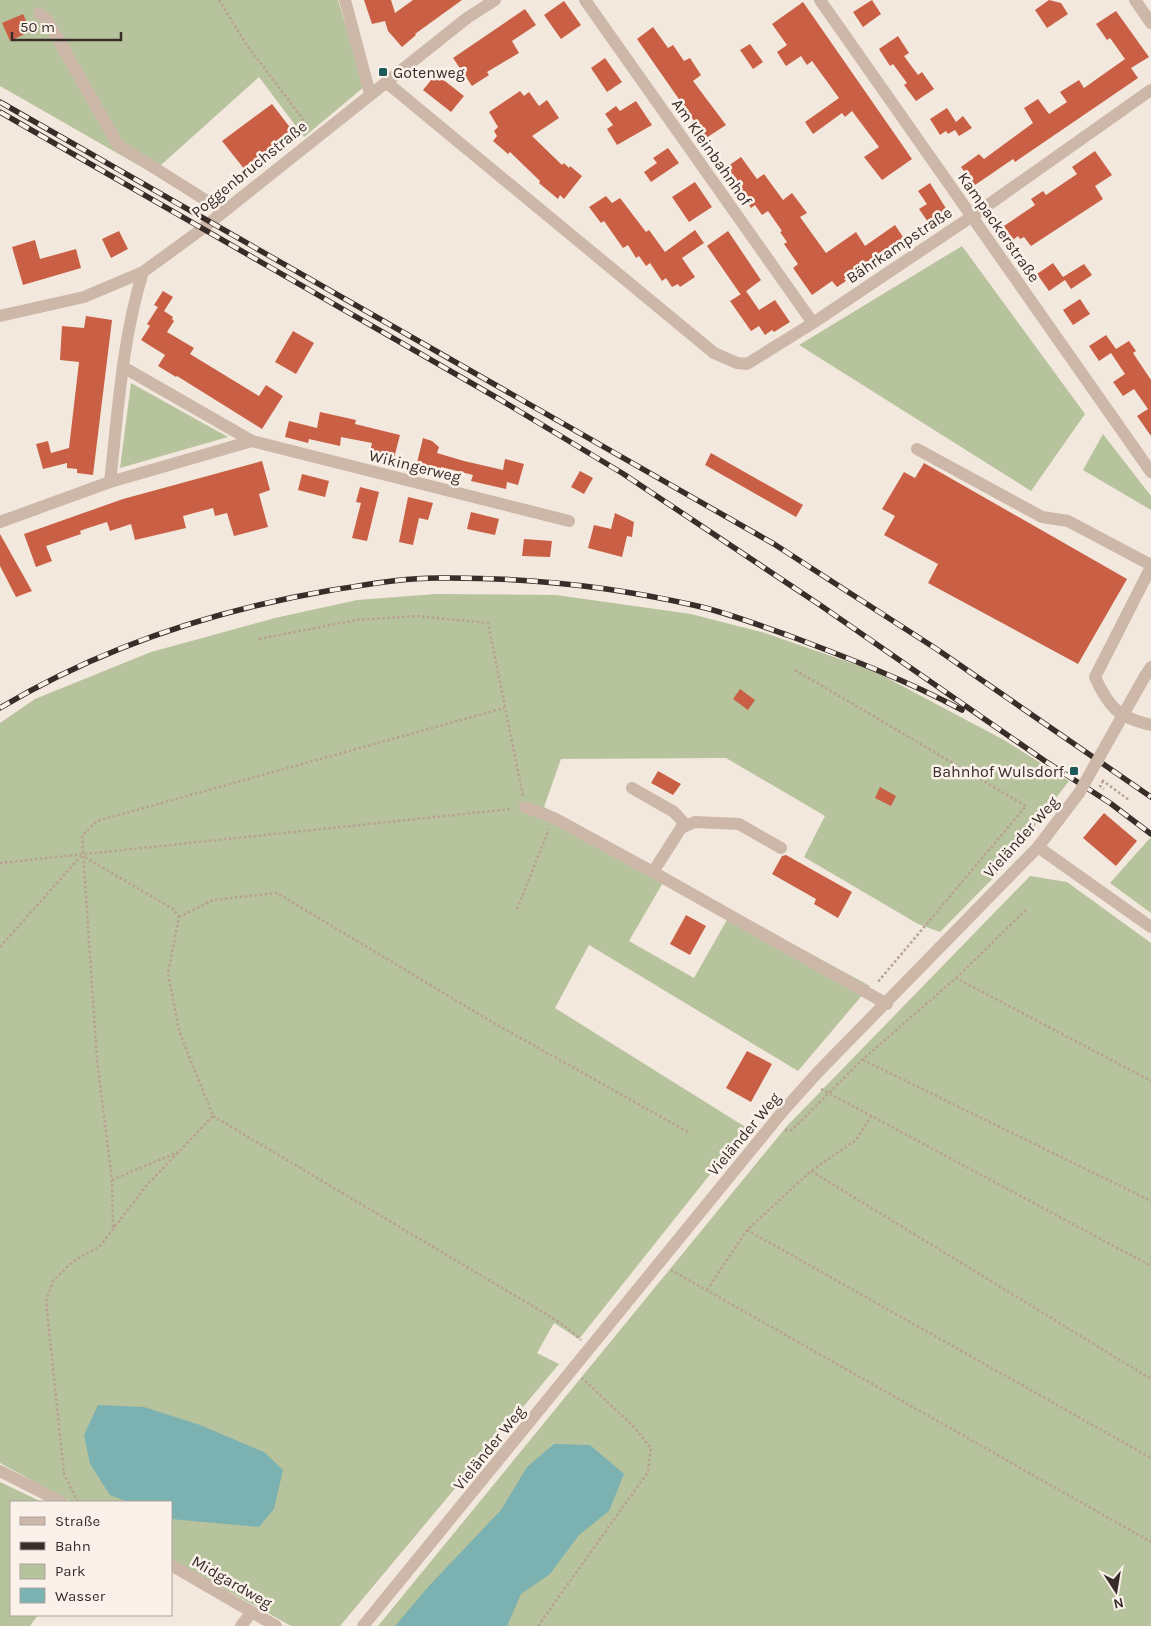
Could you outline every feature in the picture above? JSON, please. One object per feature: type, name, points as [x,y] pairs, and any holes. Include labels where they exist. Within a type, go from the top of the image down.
[{"type":"street","points":[[345,0],[370,94]]},
{"type":"street","name":"Poggenbruchstraße","points":[[0,316],[84,297],[143,272],[467,18],[495,0]]},
{"type":"street","name":"Am Kleinbahnhof","points":[[585,0],[813,323]]},
{"type":"street","name":"Kampackerstraße","points":[[820,0],[1151,472]]},
{"type":"street","points":[[1134,0],[1151,23]]},
{"type":"street","points":[[39,13],[48,21],[118,145],[223,211]]},
{"type":"street","name":"Bährkampstraße","points":[[386,82],[714,353],[737,363],[747,364],[813,323],[971,216],[1151,90]]},
{"type":"street","points":[[110,482],[123,367],[135,298],[143,272]]},
{"type":"street","name":"Wikingerweg","points":[[123,367],[252,441],[570,521]]},
{"type":"street","points":[[0,522],[110,482],[252,441]]},
{"type":"street","points":[[917,449],[1042,517],[1068,522],[1151,566],[1095,677],[1106,701],[1129,720],[1151,725]]},
{"type":"street","name":"Vieländer Weg","points":[[363,1626],[574,1370],[658,1263],[809,1082],[1038,847],[1079,793],[1148,671]]},
{"type":"street","points":[[632,788],[674,812],[685,824]]},
{"type":"street","points":[[525,807],[554,818],[654,872],[887,1004]]},
{"type":"street","points":[[654,872],[685,824],[695,822],[720,821],[739,824],[780,848]]},
{"type":"street","points":[[1038,847],[1151,927]]},
{"type":"street","points":[[0,1470],[59,1501]]},
{"type":"street","name":"Midgardweg","points":[[172,1566],[276,1626]]},
{"type":"street","points":[[240,1626],[252,1612]]},
{"type":"path","points":[[219,0],[246,44],[316,136]]},
{"type":"path","points":[[0,863],[525,807],[488,623],[418,616],[356,620],[259,639]]},
{"type":"path","points":[[795,670],[1026,806],[868,993]]},
{"type":"path","points":[[113,1227],[112,1180],[97,1060],[82,836],[97,821],[504,708]]},
{"type":"path","points":[[1104,789],[1100,786],[1104,782],[1129,800]]},
{"type":"path","points":[[517,909],[554,818]]},
{"type":"path","points":[[82,855],[173,909],[179,917],[168,973],[179,1031],[213,1116],[561,1323],[590,1349]]},
{"type":"path","points":[[0,947],[82,855]]},
{"type":"path","points":[[179,917],[213,900],[277,893],[492,1022],[688,1132]]},
{"type":"path","points":[[771,1126],[778,1130],[792,1130],[862,1060],[956,978],[1027,909]]},
{"type":"path","points":[[956,978],[1151,1081]]},
{"type":"path","points":[[862,1060],[1151,1201]]},
{"type":"path","points":[[809,1082],[1151,1266]]},
{"type":"path","points":[[707,1290],[747,1230],[811,1171],[856,1140],[872,1115]]},
{"type":"path","points":[[78,1501],[64,1474],[46,1301],[53,1281],[72,1262],[100,1246],[146,1186],[213,1116]]},
{"type":"path","points":[[112,1180],[179,1151]]},
{"type":"path","points":[[811,1171],[1151,1379]]},
{"type":"path","points":[[747,1230],[1151,1458]]},
{"type":"path","points":[[658,1263],[1151,1542]]},
{"type":"path","points":[[538,1626],[648,1472],[651,1448],[634,1426],[574,1370]]},
{"type":"green space","points":[[0,0],[338,0],[364,87],[304,137],[259,77],[152,173],[0,86]]},
{"type":"green space","points":[[962,246],[1085,414],[1031,491],[799,345]]},
{"type":"green space","points":[[131,383],[228,437],[120,468]]},
{"type":"green space","points":[[1103,434],[1151,496],[1151,510],[1083,470]]},
{"type":"green space","points":[[436,594],[556,595],[691,614],[765,633],[874,671],[1004,740],[1069,781],[1002,869],[940,932],[918,924],[804,857],[825,816],[726,758],[561,759],[544,807],[668,874],[629,941],[694,978],[732,911],[870,986],[798,1071],[589,945],[555,1008],[747,1128],[579,1339],[554,1323],[537,1353],[559,1364],[340,1626],[291,1626],[172,1560],[172,1501],[69,1501],[0,1463],[0,723],[35,699],[151,652],[275,618],[357,600]]},
{"type":"green space","points":[[1151,838],[1151,913],[1110,883]]},
{"type":"green space","points":[[1030,876],[1067,882],[1151,943],[1151,1626],[378,1626],[787,1126]]},
{"type":"green space","points":[[0,1482],[40,1501],[10,1501],[10,1616],[37,1616],[30,1626],[0,1626]]},
{"type":"water","points":[[98,1405],[144,1407],[200,1425],[264,1452],[283,1470],[274,1509],[259,1527],[172,1519],[172,1501],[125,1501],[110,1495],[90,1464],[84,1435]]},
{"type":"water","points":[[554,1444],[590,1445],[624,1474],[609,1511],[579,1535],[550,1574],[521,1594],[507,1626],[395,1626],[428,1587],[501,1510],[527,1467]]},
{"type":"building","points":[[364,0],[391,0],[395,13],[413,0],[462,0],[415,34],[402,47],[388,31],[385,21],[372,24]]},
{"type":"building","points":[[872,0],[881,14],[863,27],[853,12]]},
{"type":"building","points":[[1049,0],[1061,3],[1068,14],[1047,28],[1035,10]]},
{"type":"building","points":[[564,1],[581,25],[561,39],[544,15]]},
{"type":"building","points":[[803,2],[912,159],[882,180],[864,157],[879,147],[852,111],[845,117],[842,113],[813,134],[805,122],[839,98],[812,61],[807,65],[801,56],[786,66],[777,52],[787,45],[772,24]]},
{"type":"building","points":[[525,9],[536,25],[512,41],[519,53],[487,72],[489,75],[472,86],[453,58]]},
{"type":"building","points":[[1116,11],[1149,57],[1131,68],[1138,78],[1015,162],[1013,159],[975,185],[961,167],[979,154],[984,159],[1033,123],[1024,108],[1038,99],[1049,114],[1067,102],[1060,92],[1079,80],[1084,88],[1125,59],[1110,38],[1107,40],[1096,24]]},
{"type":"building","points":[[23,14],[31,31],[10,41],[2,23]]},
{"type":"building","points":[[653,27],[668,48],[673,45],[684,61],[690,58],[701,75],[693,81],[726,125],[706,138],[637,39]]},
{"type":"building","points":[[898,36],[909,53],[904,56],[918,75],[922,72],[934,89],[916,101],[904,85],[907,83],[893,64],[890,66],[879,49]]},
{"type":"building","points":[[750,44],[763,62],[753,69],[740,50]]},
{"type":"building","points":[[605,58],[622,82],[607,92],[591,68]]},
{"type":"building","points":[[436,74],[464,96],[451,112],[423,90]]},
{"type":"building","points":[[520,91],[524,96],[529,92],[539,106],[547,100],[559,118],[532,136],[562,165],[564,163],[569,168],[570,166],[582,176],[564,199],[560,195],[558,199],[539,183],[540,181],[510,152],[508,154],[493,141],[497,136],[494,131],[498,127],[489,112]]},
{"type":"building","points":[[636,101],[652,125],[617,145],[607,129],[613,125],[605,114],[616,106],[620,111]]},
{"type":"building","points":[[272,104],[292,130],[245,170],[222,141]]},
{"type":"building","points":[[947,108],[956,122],[963,116],[972,128],[959,136],[955,130],[948,134],[946,131],[940,135],[930,119]]},
{"type":"building","points":[[668,148],[679,163],[651,182],[644,172],[657,163],[653,158]]},
{"type":"building","points":[[1095,151],[1112,175],[1095,186],[1103,199],[1031,246],[1024,237],[1020,239],[1018,236],[1013,240],[1004,226],[1035,205],[1031,199],[1043,191],[1046,195],[1077,174],[1072,167]]},
{"type":"building","points":[[741,157],[757,179],[764,174],[783,200],[792,193],[807,213],[800,217],[826,253],[856,232],[865,246],[895,225],[905,240],[886,256],[884,253],[874,261],[872,259],[844,279],[846,281],[837,287],[832,281],[812,295],[793,268],[798,264],[784,244],[787,242],[780,232],[782,231],[768,211],[762,215],[755,205],[751,208],[726,173],[731,170],[728,166]]},
{"type":"building","points":[[695,182],[712,207],[689,222],[672,197]]},
{"type":"building","points":[[930,183],[947,210],[928,222],[919,209],[927,204],[918,191]]},
{"type":"building","points":[[606,196],[612,203],[620,198],[646,232],[649,230],[665,252],[695,230],[704,243],[682,258],[695,277],[680,287],[678,284],[672,287],[666,278],[662,281],[650,263],[646,266],[639,256],[636,258],[628,245],[623,248],[604,221],[601,223],[589,207]]},
{"type":"building","points":[[119,231],[128,249],[111,258],[102,239]]},
{"type":"building","points":[[728,231],[761,280],[741,295],[707,246]]},
{"type":"building","points":[[35,240],[40,259],[76,249],[81,268],[23,285],[12,247]]},
{"type":"building","points":[[1053,263],[1063,277],[1084,264],[1092,275],[1071,289],[1065,280],[1049,291],[1037,274]]},
{"type":"building","points":[[163,291],[173,297],[164,311],[173,317],[174,321],[167,332],[194,348],[190,354],[259,396],[266,385],[283,396],[262,429],[158,366],[165,355],[141,340],[150,326],[147,324],[158,307],[154,305]]},
{"type":"building","points":[[746,291],[759,310],[775,300],[790,322],[765,335],[759,326],[751,331],[730,301]]},
{"type":"building","points":[[1080,299],[1090,314],[1073,325],[1063,310]]},
{"type":"building","points":[[86,316],[112,320],[93,475],[77,473],[77,469],[67,468],[67,463],[43,469],[36,444],[48,441],[51,453],[69,448],[79,362],[60,360],[62,326],[84,328]]},
{"type":"building","points":[[293,331],[314,343],[296,374],[275,362]]},
{"type":"building","points":[[1106,335],[1116,349],[1129,341],[1136,351],[1133,353],[1151,380],[1151,436],[1137,416],[1148,409],[1134,389],[1123,396],[1113,382],[1125,374],[1111,353],[1099,361],[1089,346]]},
{"type":"building","points":[[320,412],[356,420],[355,424],[400,435],[393,462],[369,456],[372,443],[341,437],[340,446],[309,439],[308,443],[285,437],[289,421],[317,428]]},
{"type":"building","points":[[423,438],[432,441],[439,447],[437,453],[464,461],[503,470],[505,459],[524,464],[518,485],[507,482],[506,489],[471,481],[473,475],[441,467],[440,473],[416,467]]},
{"type":"building","points":[[711,453],[803,505],[796,517],[705,465]]},
{"type":"building","points":[[262,461],[270,490],[259,494],[268,527],[234,536],[227,513],[215,516],[213,508],[183,516],[186,528],[135,540],[131,524],[110,531],[107,522],[80,531],[81,534],[46,546],[52,561],[36,567],[24,534],[123,499]]},
{"type":"building","points":[[924,463],[1127,579],[1078,664],[928,583],[938,564],[884,535],[895,516],[882,509],[904,472],[915,478]]},
{"type":"building","points":[[580,471],[593,478],[584,494],[571,487]]},
{"type":"building","points":[[302,474],[329,481],[325,497],[298,490]]},
{"type":"building","points":[[360,487],[379,492],[367,541],[352,538],[361,503],[356,502]]},
{"type":"building","points":[[408,497],[433,503],[428,520],[419,518],[413,545],[399,542]]},
{"type":"building","points":[[471,512],[499,519],[495,535],[467,529]]},
{"type":"building","points":[[615,513],[634,522],[632,537],[627,536],[622,557],[588,548],[594,525],[611,529]]},
{"type":"building","points":[[0,534],[32,591],[16,597],[0,566]]},
{"type":"building","points":[[524,539],[552,541],[550,557],[522,556]]},
{"type":"building","points":[[740,689],[755,700],[748,710],[733,699]]},
{"type":"building","points":[[658,771],[681,784],[673,795],[651,783]]},
{"type":"building","points":[[880,787],[896,796],[891,806],[875,798]]},
{"type":"building","points":[[1104,813],[1137,841],[1116,866],[1083,838]]},
{"type":"building","points":[[786,855],[852,892],[838,918],[814,904],[816,899],[772,874],[782,856]]},
{"type":"building","points":[[686,915],[706,926],[690,955],[670,944]]},
{"type":"building","points":[[747,1051],[772,1064],[751,1102],[726,1088]]},
{"type":"railway","points":[[0,102],[774,544],[938,650],[1151,797]]},
{"type":"railway","points":[[0,112],[499,399],[622,473],[820,605],[1045,761],[1110,803],[1151,834]]},
{"type":"railway","points":[[0,708],[39,686],[119,649],[202,620],[245,608],[288,598],[397,580],[469,578],[534,581],[598,588],[662,598],[705,608],[742,619],[855,661],[920,689],[962,710]]},
{"type":"place","name":"Gotenweg","points":[[383,72]]},
{"type":"place","name":"Bahnhof Wulsdorf","points":[[1074,771]]}]
